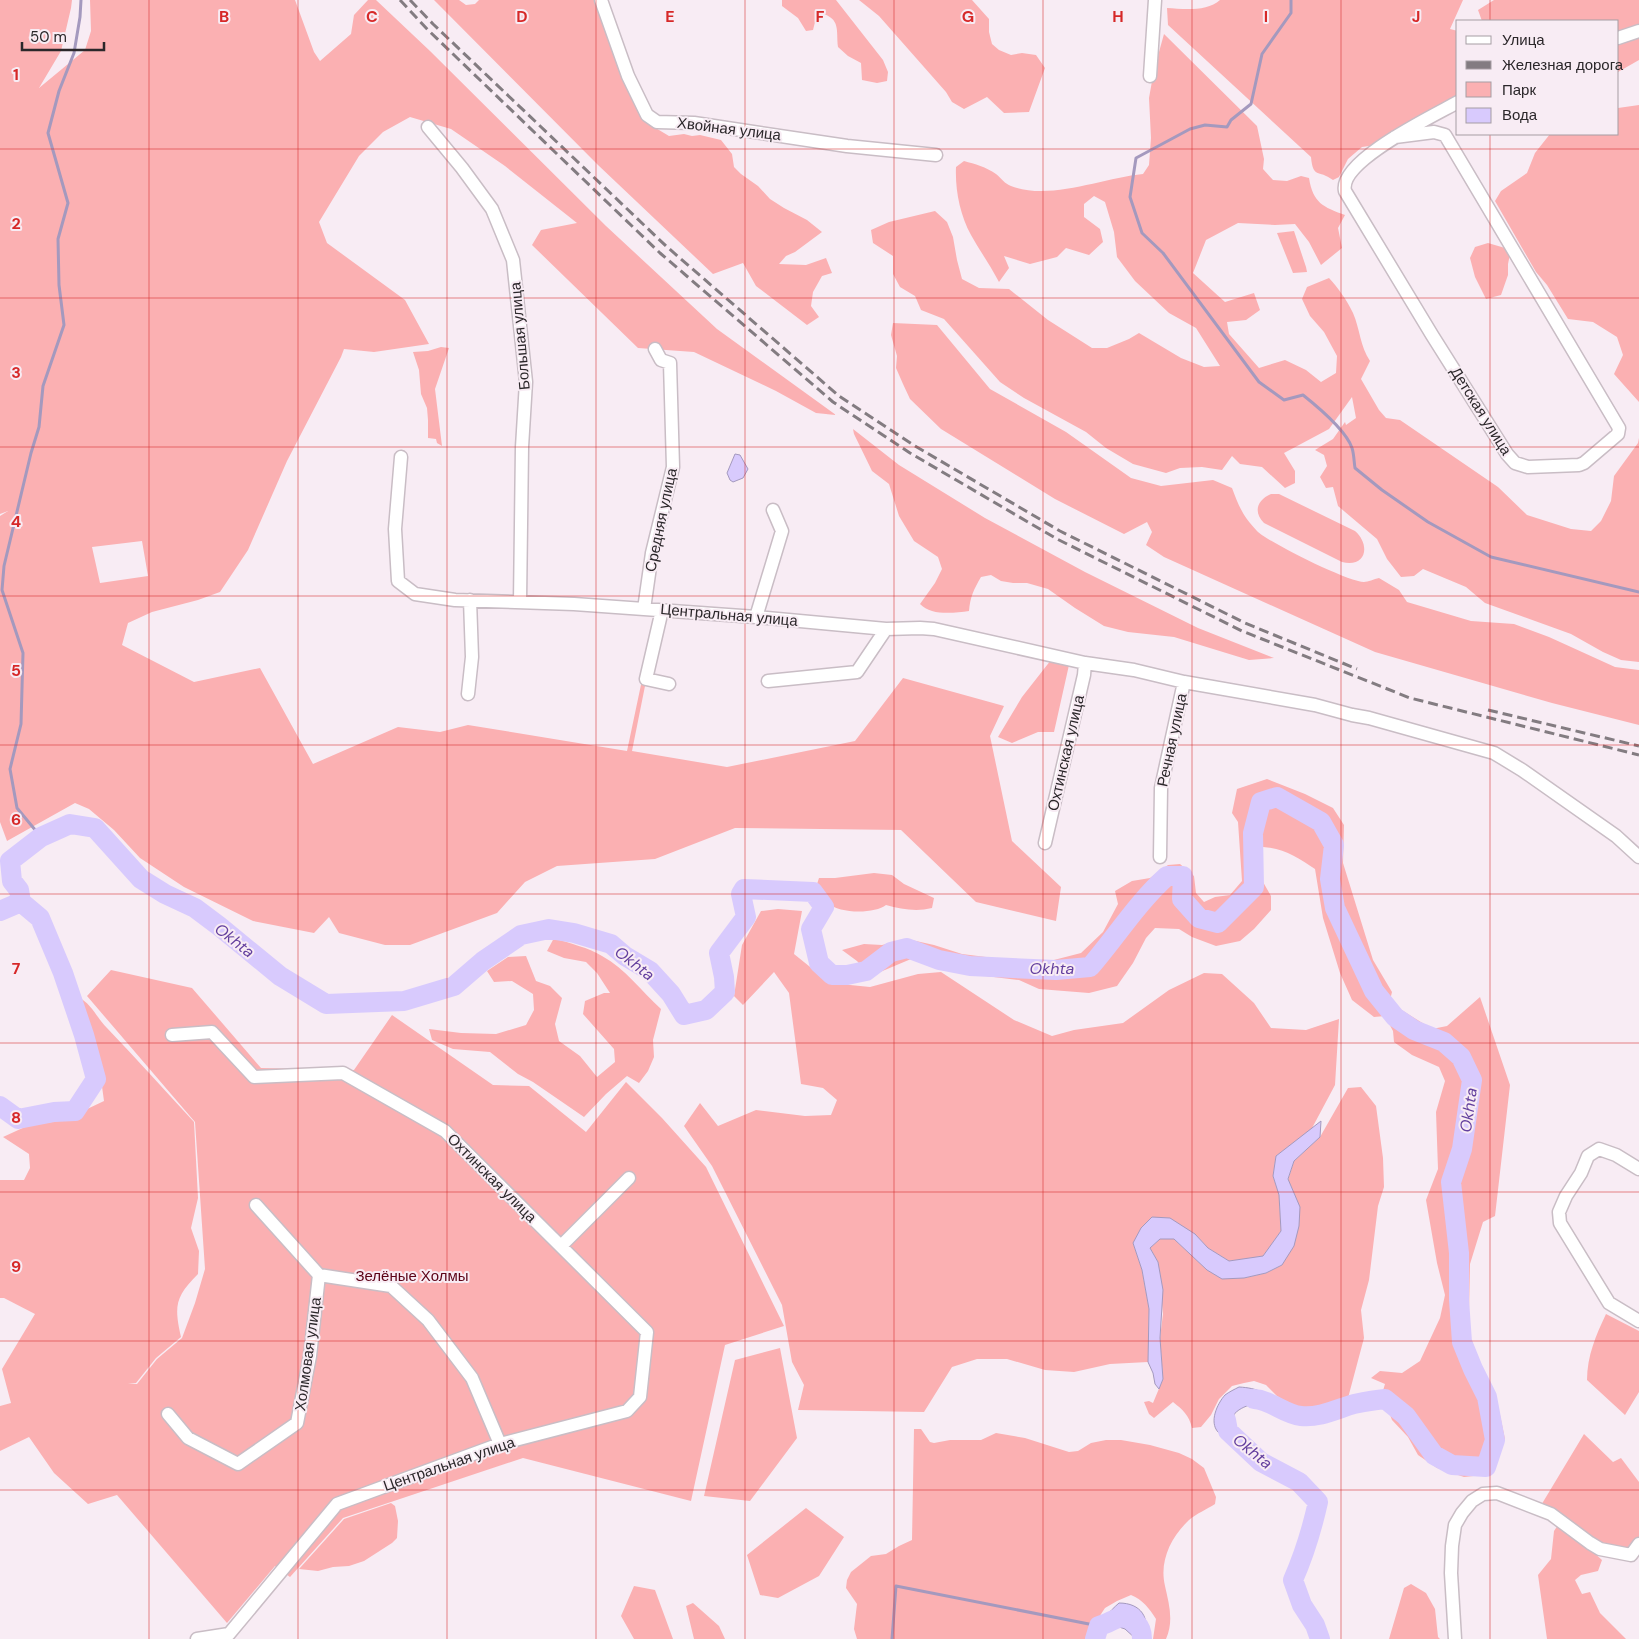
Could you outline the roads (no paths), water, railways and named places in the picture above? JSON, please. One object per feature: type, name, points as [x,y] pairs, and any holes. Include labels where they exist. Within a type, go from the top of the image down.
[{"type":"street","name":"Хвойная улица","points":[[601,0],[628,76],[647,115],[653,120],[658,122],[694,123],[847,146],[936,155]]},
{"type":"street","points":[[1150,76],[1155,0]]},
{"type":"street","points":[[1619,38],[1639,31]]},
{"type":"street","points":[[1395,138],[1456,103]]},
{"type":"street","name":"Большая улица","points":[[428,127],[462,168],[492,209],[513,260],[526,382],[522,447],[520,602]]},
{"type":"street","name":"Детская улица","points":[[1434,132],[1445,135],[1619,428],[1618,434],[1584,463],[1571,466],[1528,467],[1515,463],[1511,459],[1432,335],[1345,191],[1345,184],[1354,168],[1383,144],[1395,138],[1434,132]]},
{"type":"street","name":"Средняя улица","points":[[644,609],[652,554],[673,467],[670,363],[662,360],[655,349]]},
{"type":"street","name":"Центральная улица","points":[[401,457],[395,529],[398,581],[415,594],[470,600],[662,610],[886,629],[934,629],[1085,663],[1134,670],[1184,682],[1315,705],[1494,753],[1522,770],[1616,836],[1639,857]]},
{"type":"street","points":[[756,617],[782,531],[773,510]]},
{"type":"street","points":[[468,694],[472,657],[470,600]]},
{"type":"street","points":[[662,610],[646,679],[668,684]]},
{"type":"street","points":[[768,681],[857,672],[886,629]]},
{"type":"street","name":"Охтинская улица","points":[[1045,843],[1084,676],[1085,663]]},
{"type":"street","name":"Речная улица","points":[[1160,857],[1161,788],[1184,682]]},
{"type":"street","name":"Охтинская улица","points":[[172,1035],[212,1032],[254,1077],[343,1073],[445,1131],[647,1332],[640,1397]]},
{"type":"street","points":[[1639,1169],[1616,1155],[1599,1149],[1588,1156],[1559,1212],[1560,1223],[1609,1303],[1639,1321]]},
{"type":"street","points":[[561,1246],[629,1178]]},
{"type":"street","points":[[256,1205],[319,1275],[391,1286],[422,1314],[472,1378],[500,1444]]},
{"type":"street","name":"Холмовая улица","points":[[168,1414],[188,1438],[238,1464],[297,1423],[310,1356],[319,1275]]},
{"type":"street","name":"Центральная улица","points":[[197,1639],[229,1634],[338,1504],[500,1444],[627,1411],[640,1397]]},
{"type":"street","points":[[1455,1639],[1451,1573],[1452,1546],[1456,1524],[1472,1501],[1483,1494],[1497,1493],[1551,1514],[1595,1546],[1612,1552],[1631,1555],[1639,1544]]},
{"type":"water","points":[[735,454],[740,455],[748,469],[743,478],[733,482],[727,473]]},
{"type":"water","points":[[1321,1121],[1320,1137],[1294,1161],[1288,1179],[1300,1207],[1299,1226],[1294,1246],[1282,1265],[1266,1273],[1244,1278],[1222,1279],[1207,1270],[1174,1239],[1160,1239],[1150,1248],[1158,1262],[1163,1290],[1160,1338],[1163,1379],[1159,1389],[1155,1384],[1148,1362],[1149,1309],[1142,1270],[1133,1243],[1141,1228],[1152,1217],[1170,1218],[1195,1234],[1208,1248],[1229,1261],[1263,1256],[1281,1231],[1279,1195],[1273,1176],[1276,1156]]},
{"type":"water","points":[[1239,1387],[1262,1392],[1279,1409],[1265,1404],[1255,1404],[1239,1410],[1232,1418],[1231,1423],[1233,1432],[1240,1442],[1222,1436],[1215,1428],[1214,1423],[1215,1413],[1222,1399],[1225,1395]]},
{"type":"water","points":[[1119,1603],[1133,1606],[1142,1613],[1146,1625],[1144,1639],[1136,1639],[1125,1629],[1116,1626],[1096,1633],[1103,1620]]},
{"type":"waterway","points":[[41,837],[17,808],[10,769],[21,724],[23,653],[2,590],[4,566],[39,427],[43,386],[64,325],[59,285],[58,239],[68,203],[48,133],[59,91],[74,53],[81,0]]},
{"type":"waterway","points":[[1291,0],[1291,13],[1262,54],[1251,104],[1231,120],[1227,127],[1205,125],[1190,129],[1136,158],[1130,197],[1142,233],[1163,253],[1259,382],[1284,400],[1303,395],[1331,419],[1349,441],[1353,450],[1355,468],[1382,490],[1428,522],[1491,557],[1639,592]]},
{"type":"waterway","name":"Okhta","points":[[0,1106],[18,1119],[54,1112],[75,1111],[96,1079],[84,1035],[63,973],[40,918],[21,902],[19,890],[12,881],[10,861],[41,837],[70,824],[95,828],[141,879],[165,894],[195,908],[280,976],[326,1004],[404,1001],[454,986],[483,961],[521,935],[549,929],[574,933],[611,944],[625,956],[650,971],[671,994],[684,1015],[706,1010],[725,992],[719,953],[746,917],[741,894],[744,889],[813,892],[824,907],[811,929],[819,963],[832,975],[847,975],[866,971],[891,952],[907,948],[939,960],[970,966],[1056,970],[1090,967],[1136,909],[1167,876],[1183,876],[1182,899],[1199,918],[1218,923],[1254,887],[1253,833],[1261,802],[1277,797],[1321,822],[1334,845],[1330,879],[1335,908],[1374,991],[1395,1017],[1414,1030],[1444,1042],[1461,1057],[1472,1080],[1462,1149],[1451,1182],[1459,1253],[1459,1300],[1462,1342],[1487,1397],[1495,1440],[1486,1467],[1452,1465],[1434,1455],[1406,1416],[1385,1399],[1354,1404],[1308,1416],[1295,1415],[1266,1402],[1254,1399]]},
{"type":"waterway","points":[[0,911],[21,902]]},
{"type":"waterway","name":"Okhta","points":[[1226,1420],[1228,1431],[1261,1462],[1299,1482],[1318,1502],[1301,1561],[1293,1580],[1302,1605],[1315,1625],[1320,1639]]},
{"type":"waterway","points":[[892,1639],[896,1586],[1099,1626]]},
{"type":"waterway","name":"Okhta","points":[[1095,1639],[1099,1626],[1123,1617],[1127,1617],[1138,1626],[1142,1639]]},
{"type":"railway","points":[[400,0],[428,30],[660,253],[833,402],[910,453],[1057,539],[1242,631],[1410,698],[1639,755]]},
{"type":"railway","points":[[410,0],[666,246],[839,396],[915,446],[1060,531],[1245,623],[1357,669]]},
{"type":"railway","points":[[1488,710],[1639,746]]},
{"type":"park label","name":"Зелёные Холмы","points":[[412,1276]]}]
